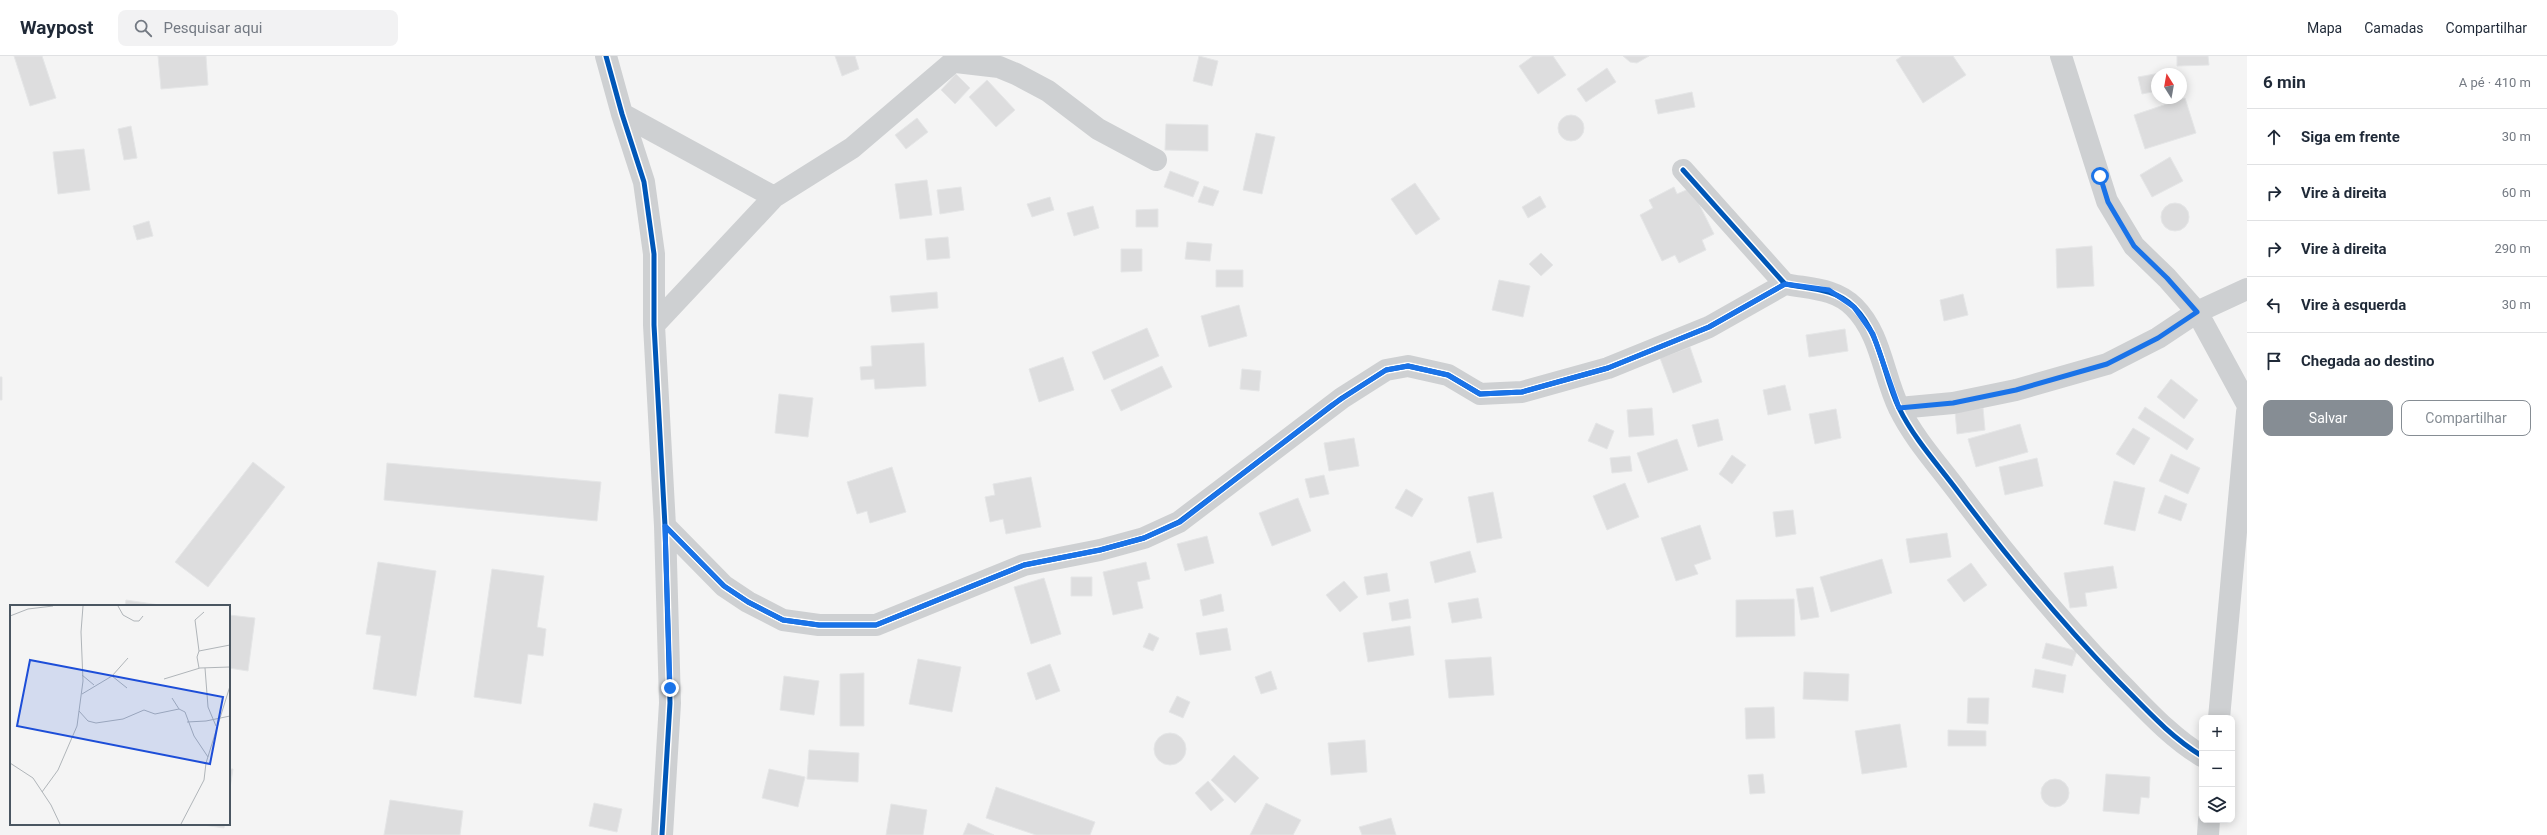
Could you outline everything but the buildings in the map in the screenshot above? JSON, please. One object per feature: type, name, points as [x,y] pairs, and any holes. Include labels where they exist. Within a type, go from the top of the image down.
[{"type":"street","points":[[606,56],[622,114],[644,182],[654,254],[654,325],[665,526],[670,702],[662,835]]},
{"type":"street","points":[[2062,56],[2108,202],[2134,246],[2167,278],[2197,312],[2247,404]]},
{"type":"street","points":[[654,325],[774,197],[852,148],[958,59],[999,67],[1016,74],[1048,91],[1098,129],[1156,160]]},
{"type":"street","points":[[622,114],[774,197]]},
{"type":"street","points":[[1683,170],[1785,284]]},
{"type":"street","points":[[665,526],[724,586],[748,602],[783,620],[819,625],[876,625],[1024,565],[1107,548],[1144,538],[1180,522],[1342,398],[1386,370],[1408,366],[1448,375],[1480,394],[1522,392],[1608,368],[1709,327],[1785,284],[1829,290],[1854,307],[1873,334],[1899,408],[1924,446],[2010,561],[2100,662],[2157,721],[2184,745],[2199,754]]},
{"type":"street","points":[[1899,408],[1953,403],[2016,390],[2107,364],[2158,338],[2197,312],[2247,289]]},
{"type":"street","points":[[2219,715],[2247,412]]},
{"type":"street","points":[[2208,835],[2209,823]]},
{"type":"cycle path","points":[[606,56],[622,114],[644,182],[654,254],[654,325],[665,526],[670,703],[662,835]]},
{"type":"cycle path","points":[[1683,170],[1785,284],[1822,290],[1839,296],[1854,307],[1863,318],[1876,342],[1899,408],[1912,431],[1927,452],[2015,565],[2075,635],[2157,721],[2199,754]]},
{"type":"cycle path","points":[[665,526],[724,586],[748,602],[783,620],[819,625],[876,625],[1024,565],[1100,550],[1144,538],[1179,522],[1342,398],[1386,370],[1408,366],[1448,375],[1480,394],[1522,392],[1608,368],[1709,327],[1785,284]]},
{"type":"route","points":[[670,688],[665,526],[724,586],[748,602],[783,620],[819,625],[876,625],[1024,565],[1100,550],[1144,538],[1180,522],[1332,405],[1386,370],[1408,366],[1448,375],[1480,394],[1522,392],[1608,368],[1709,327],[1785,284],[1829,290],[1854,307],[1873,334],[1899,408],[1953,403],[2016,390],[2107,364],[2158,338],[2197,312],[2167,278],[2134,246],[2108,202],[2100,176]]}]
